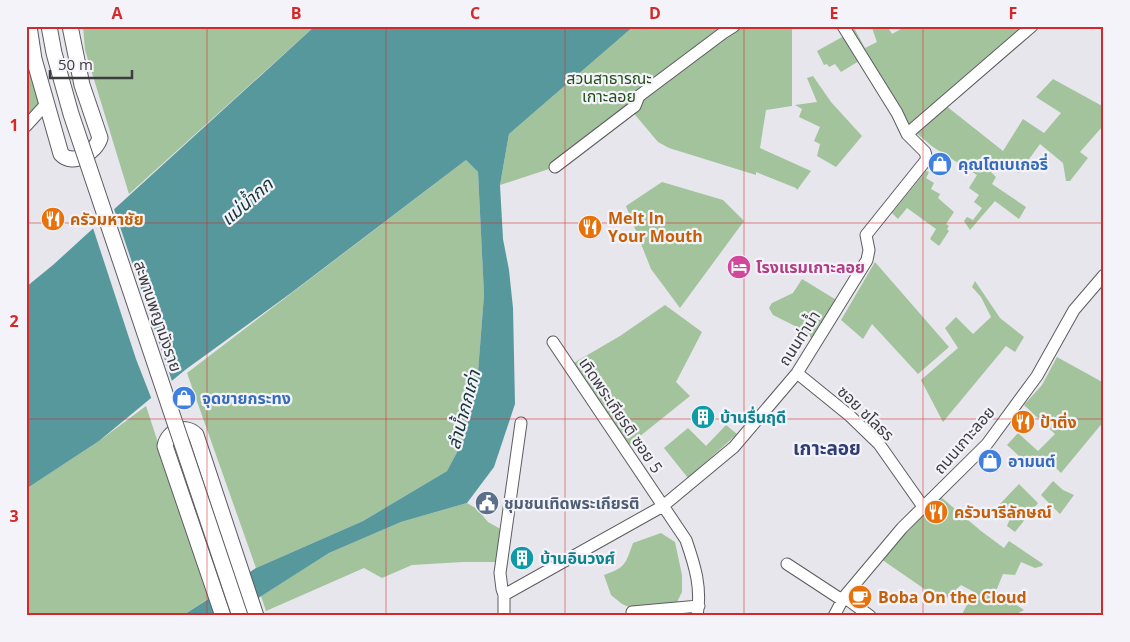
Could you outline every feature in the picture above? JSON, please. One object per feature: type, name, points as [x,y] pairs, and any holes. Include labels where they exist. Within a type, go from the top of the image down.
[{"type":"main road","points":[[29,26],[34,59],[61,154],[65,159],[72,160],[92,152],[98,145],[100,138],[82,85],[70,26]]},
{"type":"main road","name":"สะพานพญามังราย","points":[[49,26],[54,53],[71,114],[240,616]]},
{"type":"main road","points":[[223,616],[166,446],[168,437],[176,431],[190,430],[196,435],[255,612]]},
{"type":"street","points":[[555,167],[631,110],[639,96],[723,32],[734,26]]},
{"type":"street","points":[[843,26],[897,113],[907,134],[1032,26]]},
{"type":"street","points":[[26,126],[47,103]]},
{"type":"street","name":"ถนนท่าน้ำ","points":[[504,594],[663,506],[734,447],[797,373],[868,260],[869,250],[866,235],[927,159],[925,152],[907,134]]},
{"type":"street","name":"ถนนเกาะลอย","points":[[834,616],[843,598],[902,528],[987,444],[1037,376],[1074,310],[1104,275]]},
{"type":"street","name":"เทิดพระเกียรติ ซอย 5","points":[[553,342],[686,540],[697,570],[698,611]]},
{"type":"street","name":"ซอย ชโลธร","points":[[797,373],[850,416],[879,444],[924,508]]},
{"type":"street","points":[[504,616],[504,594],[500,573],[521,423]]},
{"type":"street","points":[[787,564],[870,616]]},
{"type":"street","points":[[632,612],[698,611]]},
{"type":"green space","points":[[26,26],[47,103],[26,126]]},
{"type":"green space","points":[[83,26],[315,26],[129,194],[85,50]]},
{"type":"green space","name":"สวนสาธารณะ เกาะลอย","points":[[634,26],[792,26],[792,106],[766,110],[760,148],[811,171],[797,190],[756,172],[756,175],[669,148],[658,142],[631,110],[555,167],[500,185],[509,134]]},
{"type":"green space","points":[[843,26],[853,26],[865,48],[877,42],[872,28],[887,26],[892,34],[901,29],[900,26],[1032,26],[907,134]]},
{"type":"green space","points":[[844,36],[859,61],[841,72],[835,64],[829,67],[827,64],[824,65],[817,51]]},
{"type":"green space","points":[[813,76],[831,102],[862,136],[836,167],[817,156],[820,144],[814,141],[820,127],[799,117],[802,109],[795,105],[817,102],[807,78]]},
{"type":"green space","points":[[1053,79],[1104,107],[1104,127],[1080,152],[1088,158],[1070,181],[1066,181],[1063,163],[1040,144],[1019,173],[997,161],[991,172],[996,177],[992,184],[1026,207],[1019,219],[995,201],[970,230],[964,221],[967,217],[973,220],[982,208],[974,202],[979,195],[969,188],[977,175],[933,147],[914,131],[945,105],[1003,151],[1023,119],[1044,133],[1061,113],[1036,97]]},
{"type":"green space","points":[[466,160],[478,172],[484,295],[477,385],[464,439],[447,471],[363,521],[256,568],[187,373]]},
{"type":"green space","points":[[926,171],[929,172],[926,178],[934,183],[931,189],[940,194],[938,198],[954,212],[946,224],[949,226],[947,229],[949,231],[939,246],[930,239],[936,229],[907,208],[898,219],[892,213]]},
{"type":"green space","points":[[662,182],[723,200],[744,221],[680,308],[651,269],[626,206]]},
{"type":"green space","points":[[875,262],[949,347],[918,374],[872,324],[863,339],[841,320]]},
{"type":"green space","points":[[802,279],[838,301],[812,339],[805,331],[773,315],[769,308],[772,303],[793,293]]},
{"type":"green space","points":[[975,281],[1000,318],[1024,337],[1015,352],[1006,346],[943,422],[921,380],[958,348],[945,328],[956,317],[973,334],[991,317],[981,297],[972,287]]},
{"type":"green space","points":[[665,305],[702,332],[676,382],[690,396],[629,445],[572,364],[620,336]]},
{"type":"green space","points":[[1057,357],[1104,383],[1104,421],[1061,473],[1044,456],[1032,468],[1007,445],[1018,433],[1038,451],[1055,434],[1024,405],[1042,385]]},
{"type":"green space","points":[[146,406],[209,598],[182,616],[26,616],[26,489],[99,441]]},
{"type":"green space","points":[[726,425],[737,434],[688,478],[664,448],[688,428],[706,446]]},
{"type":"green space","points":[[1053,481],[1063,490],[1074,495],[1060,514],[1041,495]]},
{"type":"green space","points":[[1019,484],[1038,503],[1015,532],[1007,526],[1012,514],[999,505]]},
{"type":"green space","points":[[941,497],[1004,548],[1009,541],[1043,564],[1035,568],[1021,562],[1015,575],[1003,574],[996,591],[1024,610],[1013,616],[961,616],[974,592],[961,585],[941,603],[881,559]]},
{"type":"green space","points":[[467,503],[477,509],[488,522],[506,532],[501,562],[412,565],[382,578],[364,568],[266,611],[261,596],[329,553],[401,522]]},
{"type":"green space","points":[[661,533],[675,542],[682,575],[682,592],[674,608],[642,613],[622,604],[611,595],[604,575],[617,570],[624,564],[633,543]]},
{"type":"water","name":"แม่น้ำกก","points":[[315,26],[634,26],[509,134],[500,185],[503,239],[513,308],[515,404],[494,467],[467,503],[401,522],[329,553],[230,616],[182,616],[256,568],[363,521],[447,471],[464,439],[477,385],[484,295],[478,172],[466,160],[291,293],[185,370],[99,441],[26,489],[26,287],[53,265]]},
{"type":"pier","points":[[113,206],[173,384],[152,400],[136,359],[92,225]]},
{"type":"place","name":"คุณโตเบเกอรี่","points":[[940,164]]},
{"type":"place","name":"ครัวมหาชัย","points":[[53,219]]},
{"type":"place","name":"Melt In Your Mouth","points":[[590,227]]},
{"type":"place","name":"โรงแรมเกาะลอย","points":[[739,267]]},
{"type":"place","name":"จุดขายกระทง","points":[[184,398]]},
{"type":"place","name":"บ้านรื่นฤดี","points":[[703,417]]},
{"type":"place","name":"ป้าติ่ง","points":[[1023,422]]},
{"type":"place","name":"อามนต์","points":[[990,461]]},
{"type":"place","name":"ชุมชนเทิดพระเกียรติ","points":[[487,503]]},
{"type":"place","name":"ครัวนารีลักษณ์","points":[[936,512]]},
{"type":"place","name":"บ้านอินวงศ์","points":[[522,558]]},
{"type":"place","name":"Boba On the Cloud","points":[[860,597]]},
{"type":"district","name":"เกาะลอย","points":[[827,448]]},
{"type":"water label","name":"ลำน้ำกกเก่า","points":[[464,410]]}]
